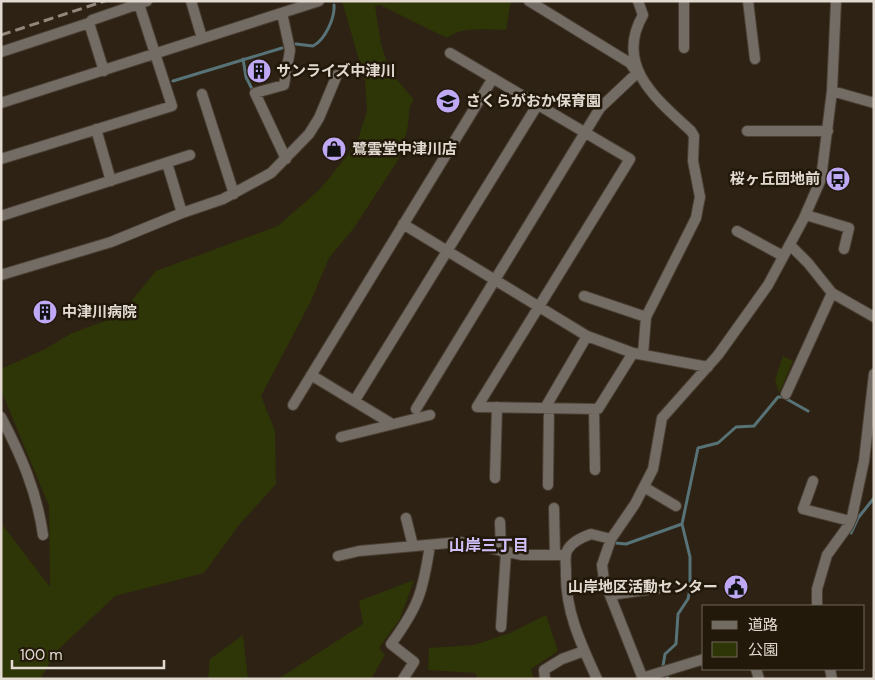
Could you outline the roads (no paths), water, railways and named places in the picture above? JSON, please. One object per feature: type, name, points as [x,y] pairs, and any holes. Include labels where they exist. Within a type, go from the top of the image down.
[{"type":"street","points":[[191,1],[202,38]]},
{"type":"street","points":[[1,102],[104,71],[319,1]]},
{"type":"street","points":[[450,53],[630,158],[477,407],[598,409],[638,353],[646,317],[696,218],[700,197],[692,161],[694,136],[658,98],[630,63],[529,1]]},
{"type":"street","points":[[638,1],[643,15],[634,30],[632,45],[638,73]]},
{"type":"street","points":[[684,1],[684,48]]},
{"type":"street","points":[[748,1],[755,59]]},
{"type":"street","points":[[702,660],[643,678],[610,595],[602,565],[611,539],[635,504],[653,469],[662,418],[708,367],[768,285],[806,214],[821,178],[832,91],[836,1]]},
{"type":"street","points":[[1,52],[89,23],[92,20],[141,2],[172,106],[1,159]]},
{"type":"street","points":[[282,13],[290,50],[284,85],[255,94],[286,159]]},
{"type":"street","points":[[89,23],[104,71]]},
{"type":"street","points":[[416,409],[600,108],[638,73]]},
{"type":"street","points":[[1,275],[111,242],[182,213],[209,205],[271,174],[298,148],[319,118],[337,75]]},
{"type":"street","points":[[293,405],[493,78]]},
{"type":"street","points":[[832,91],[874,102]]},
{"type":"street","points":[[202,94],[234,194]]},
{"type":"street","points":[[355,400],[538,104]]},
{"type":"street","points":[[96,129],[110,181]]},
{"type":"street","points":[[747,131],[828,131]]},
{"type":"street","points":[[1,216],[190,155]]},
{"type":"street","points":[[166,163],[182,213]]},
{"type":"street","points":[[806,214],[849,228],[844,249]]},
{"type":"street","points":[[403,224],[587,336],[638,353],[708,367]]},
{"type":"street","points":[[737,231],[783,256]]},
{"type":"street","points":[[790,245],[832,293],[874,317]]},
{"type":"street","points":[[786,394],[832,293]]},
{"type":"street","points":[[584,296],[646,317]]},
{"type":"street","points":[[548,485],[547,408],[587,336]]},
{"type":"street","points":[[817,605],[817,589],[827,555],[850,521],[864,461],[874,374]]},
{"type":"street","points":[[311,375],[392,424]]},
{"type":"street","points":[[495,478],[497,407]]},
{"type":"street","points":[[594,409],[594,470]]},
{"type":"street","points":[[341,437],[430,415]]},
{"type":"street","points":[[1,417],[20,455],[35,493],[43,535]]},
{"type":"street","points":[[813,481],[803,509],[850,521]]},
{"type":"street","points":[[644,487],[676,506]]},
{"type":"street","points":[[554,508],[569,611],[597,679]]},
{"type":"street","points":[[406,518],[413,546]]},
{"type":"street","points":[[500,522],[503,551],[501,627]]},
{"type":"street","points":[[338,556],[360,551],[460,542],[522,555],[560,555],[574,542],[591,534],[611,539]]},
{"type":"street","points":[[403,679],[414,662],[391,644],[420,598],[430,545]]},
{"type":"street","points":[[610,595],[660,588]]},
{"type":"street","points":[[546,679],[544,670],[562,659],[584,651]]},
{"type":"waterway","points":[[296,44],[313,46],[321,39],[331,22],[334,5]]},
{"type":"waterway","points":[[173,81],[282,48]]},
{"type":"waterway","points":[[243,59],[246,77],[252,89]]},
{"type":"waterway","points":[[663,666],[665,654],[676,644],[678,614],[688,599],[690,589],[690,557],[682,524],[698,448],[718,443],[736,427],[754,426],[778,397],[783,397],[808,411]]},
{"type":"waterway","points":[[851,533],[858,518],[874,498]]},
{"type":"waterway","points":[[616,543],[626,544],[682,524]]},
{"type":"railway","points":[[1,35],[105,1]]},
{"type":"place","name":"サンライズ中津川","points":[[259,71]]},
{"type":"place","name":"さくらがおか保育園","points":[[448,101]]},
{"type":"place","name":"鷺雲堂中津川店","points":[[334,149]]},
{"type":"place","name":"桜ヶ丘団地前","points":[[838,179]]},
{"type":"place","name":"中津川病院","points":[[45,312]]},
{"type":"place","name":"山岸地区活動センター","points":[[736,587]]},
{"type":"district","name":"山岸三丁目","points":[[489,545]]}]
